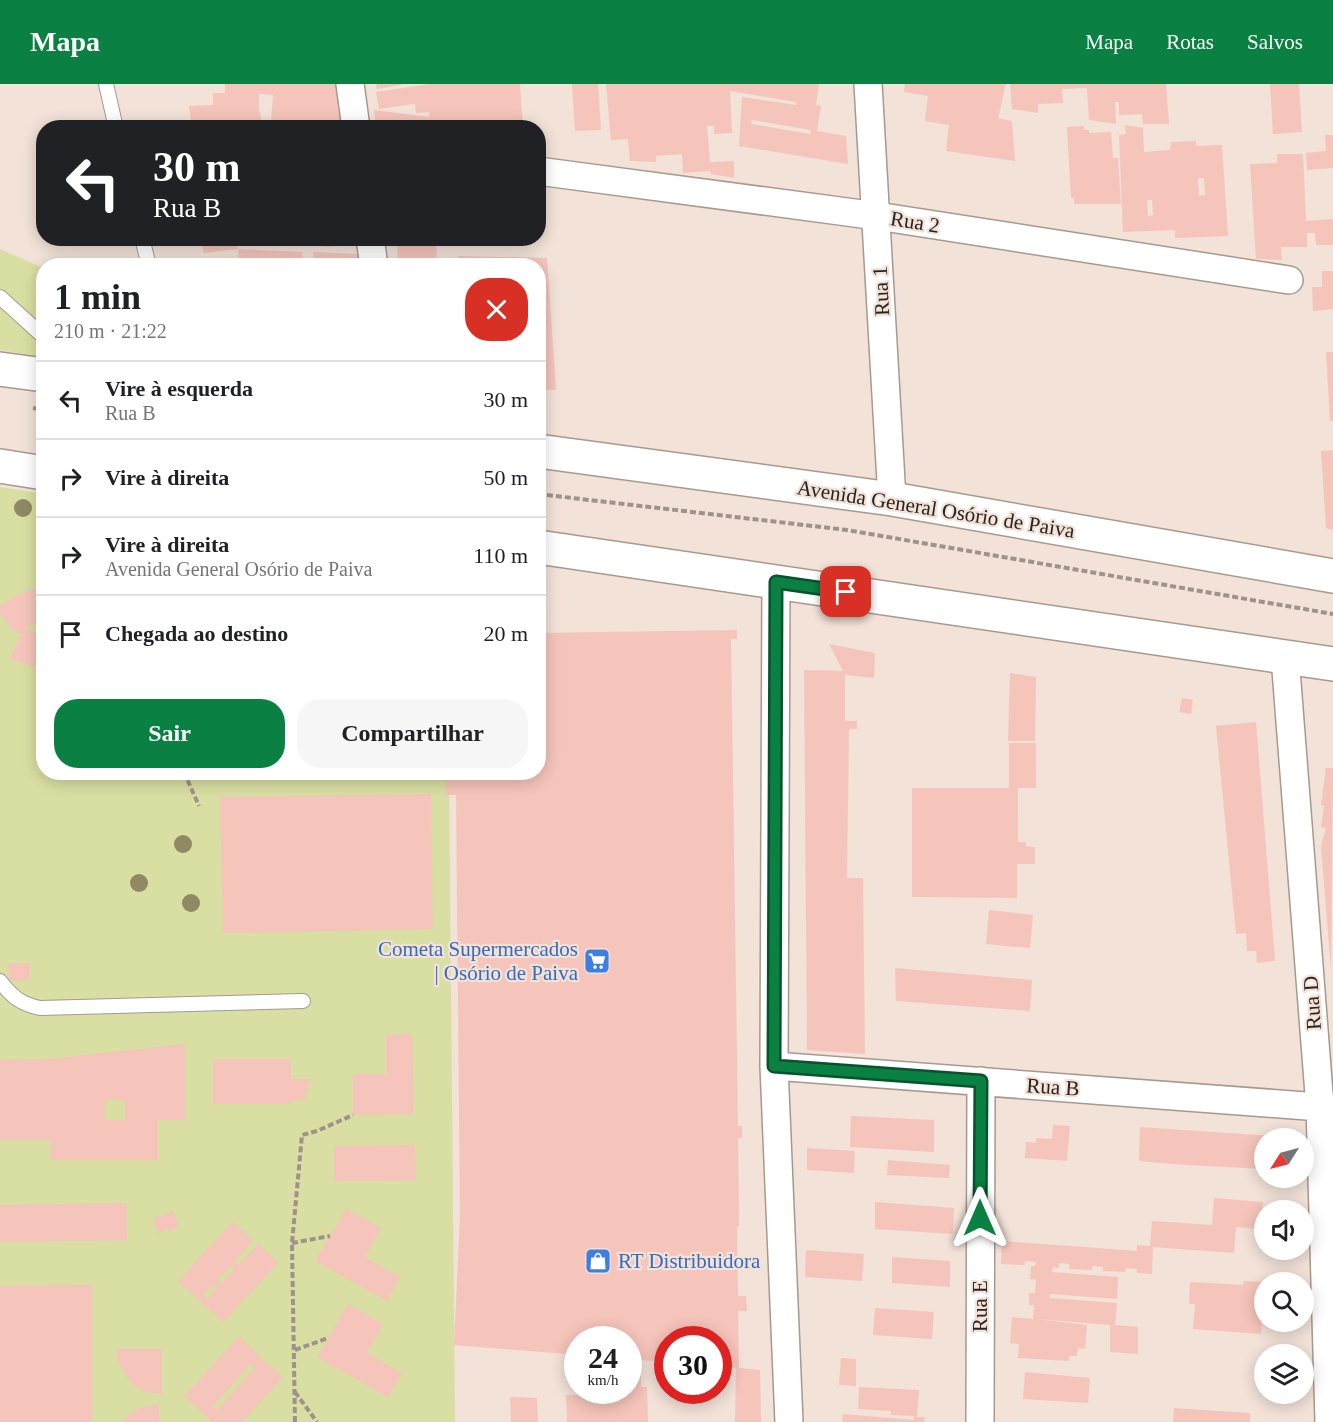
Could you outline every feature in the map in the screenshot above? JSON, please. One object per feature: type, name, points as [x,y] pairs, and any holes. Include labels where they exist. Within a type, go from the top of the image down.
[{"type":"main road","points":[[0,369],[36,374]]},
{"type":"main road","name":"Avenida General Osório de Paiva","points":[[546,452],[892,499],[1333,576]]},
{"type":"main road","points":[[546,472],[574,456]]},
{"type":"main road","points":[[0,466],[36,472]]},
{"type":"main road","points":[[546,542],[776,582],[1333,664]]},
{"type":"street","points":[[350,84],[355,120]]},
{"type":"street","name":"Rua 1","points":[[868,84],[892,499]]},
{"type":"street","name":"Rua 2","points":[[546,172],[877,216],[1289,280]]},
{"type":"street","points":[[776,582],[774,1066],[789,1422]]},
{"type":"street","name":"Rua D","points":[[1285,657],[1326,1107],[1329,1422]]},
{"type":"street","name":"Rua B","points":[[774,1066],[1326,1107]]},
{"type":"street","name":"Rua E","points":[[980,1422],[981,1081]]},
{"type":"lane","points":[[106,84],[114,120]]},
{"type":"lane","points":[[0,297],[36,330]]},
{"type":"lane","points":[[0,981],[23,1005],[40,1008],[303,1001]]},
{"type":"path","points":[[546,495],[847,530],[1333,614]]},
{"type":"path","points":[[188,780],[199,806]]},
{"type":"path","points":[[295,1422],[296,1350],[292,1244],[302,1135],[353,1115]]},
{"type":"path","points":[[292,1244],[330,1236]]},
{"type":"path","points":[[296,1350],[328,1338]]},
{"type":"path","points":[[294,1391],[316,1422]]},
{"type":"green space","points":[[0,249],[36,265],[36,356],[0,350]]},
{"type":"green space","points":[[0,487],[36,493],[36,780],[449,780],[455,1422],[0,1422]]},
{"type":"building","points":[[225,84],[338,84],[341,120],[271,120],[273,95],[259,94],[261,120],[191,120],[189,106],[213,105],[213,93],[225,93]]},
{"type":"building","points":[[376,84],[401,84],[401,85],[377,89]]},
{"type":"building","points":[[430,84],[520,84],[522,120],[375,120],[374,110],[429,117],[429,112],[416,113],[415,104],[379,109],[376,92]]},
{"type":"building","points":[[572,84],[598,84],[601,130],[575,131]]},
{"type":"building","points":[[606,84],[819,84],[816,105],[821,106],[817,131],[846,136],[848,164],[739,146],[742,97],[796,105],[796,102],[730,91],[732,133],[714,134],[714,126],[707,126],[710,162],[734,161],[734,178],[711,174],[710,171],[683,173],[682,154],[656,156],[656,162],[630,161],[628,139],[611,140]],"holes":[[[752,120],[811,130],[810,134],[751,124]]]},
{"type":"building","points":[[905,84],[1006,84],[998,118],[1012,121],[1015,161],[946,151],[949,125],[925,121],[928,96],[904,92]]},
{"type":"building","points":[[1010,84],[1166,84],[1169,124],[1143,124],[1142,114],[1119,115],[1119,102],[1115,102],[1116,124],[1089,120],[1087,88],[1062,89],[1063,103],[1038,104],[1038,113],[1012,109]]},
{"type":"building","points":[[1270,84],[1299,84],[1302,132],[1273,134]]},
{"type":"building","points":[[1125,125],[1143,128],[1144,152],[1170,150],[1171,142],[1196,141],[1196,146],[1222,145],[1228,236],[1175,238],[1175,230],[1123,232],[1119,135],[1126,134]],"holes":[[[1198,178],[1204,178],[1205,195],[1199,196]],[[1147,200],[1152,200],[1153,215],[1148,216]]]},
{"type":"building","points":[[1084,126],[1084,130],[1089,130],[1089,133],[1111,132],[1113,158],[1118,158],[1121,204],[1074,204],[1074,198],[1071,198],[1067,127]]},
{"type":"building","points":[[1325,135],[1333,135],[1333,168],[1307,170],[1306,153],[1326,151]]},
{"type":"building","points":[[1277,154],[1303,154],[1306,221],[1333,219],[1333,245],[1316,245],[1315,233],[1307,233],[1307,247],[1281,247],[1282,260],[1256,259],[1250,164],[1277,163]]},
{"type":"building","points":[[202,246],[237,246],[238,249],[204,253]]},
{"type":"building","points":[[397,246],[436,246],[437,258],[398,258]]},
{"type":"building","points":[[238,249],[302,252],[303,258],[239,258]]},
{"type":"building","points":[[313,252],[358,254],[358,258],[314,258]]},
{"type":"building","points":[[458,256],[547,258],[556,390],[546,390],[546,258],[458,258]]},
{"type":"building","points":[[1322,271],[1333,271],[1333,309],[1313,311],[1312,287],[1322,287]]},
{"type":"building","points":[[1326,352],[1333,352],[1333,421],[1330,421]]},
{"type":"building","points":[[1333,450],[1333,530],[1326,528],[1321,451]]},
{"type":"building","points":[[36,589],[36,623],[23,629],[36,633],[36,667],[10,659],[21,634],[14,631],[0,614],[0,606],[28,590]]},
{"type":"building","name":"Cometa Supermercados | Osório de Paiva","points":[[737,630],[737,639],[731,639],[738,1126],[742,1126],[742,1138],[738,1138],[738,1296],[746,1296],[747,1311],[738,1311],[739,1368],[760,1370],[761,1422],[735,1422],[736,1368],[732,1368],[732,1326],[654,1326],[654,1361],[642,1360],[642,1326],[564,1326],[564,1354],[454,1345],[460,1215],[456,795],[446,795],[446,780],[546,780],[546,633]]},
{"type":"building","points":[[829,644],[875,653],[874,678],[845,675],[845,721],[857,721],[857,729],[849,729],[847,878],[863,878],[865,1054],[807,1050],[804,670],[843,671]]},
{"type":"building","points":[[1010,673],[1036,677],[1035,741],[1008,741]]},
{"type":"building","points":[[1182,698],[1193,700],[1191,714],[1179,712]]},
{"type":"building","points":[[1256,722],[1275,961],[1257,963],[1256,951],[1247,951],[1246,933],[1236,934],[1216,726]]},
{"type":"building","points":[[1009,743],[1036,743],[1036,788],[1018,788],[1018,842],[1026,842],[1026,846],[1035,847],[1035,864],[1017,864],[1017,898],[912,897],[912,788],[1009,788]]},
{"type":"building","points":[[1326,768],[1333,768],[1331,970],[1321,846],[1326,828],[1321,827],[1324,806],[1321,805]]},
{"type":"building","points":[[431,794],[433,929],[223,933],[220,797]]},
{"type":"building","points":[[989,910],[1033,915],[1030,948],[986,944]]},
{"type":"building","points":[[30,963],[30,980],[9,981],[8,964]]},
{"type":"building","points":[[895,968],[1032,980],[1030,1011],[896,1001]]},
{"type":"building","points":[[412,1034],[414,1114],[353,1115],[353,1074],[386,1074],[386,1035]]},
{"type":"building","points":[[185,1044],[185,1120],[158,1120],[158,1160],[51,1160],[50,1140],[0,1140],[0,1060],[50,1059]],"holes":[[[105,1100],[125,1100],[125,1120],[105,1120]]]},
{"type":"building","points":[[213,1059],[291,1059],[291,1079],[310,1079],[305,1100],[291,1100],[291,1104],[213,1104]]},
{"type":"building","points":[[851,1116],[934,1120],[934,1152],[850,1147]]},
{"type":"building","points":[[1053,1125],[1070,1126],[1067,1161],[1025,1158],[1026,1142],[1036,1143],[1036,1138],[1052,1139]]},
{"type":"building","points":[[1140,1127],[1254,1135],[1254,1168],[1139,1161]]},
{"type":"building","points":[[415,1145],[416,1180],[334,1181],[334,1146]]},
{"type":"building","points":[[807,1148],[855,1151],[854,1173],[807,1170]]},
{"type":"building","points":[[888,1160],[950,1165],[949,1178],[887,1175]]},
{"type":"building","points":[[1214,1198],[1254,1201],[1254,1228],[1236,1227],[1234,1253],[1153,1247],[1152,1274],[1137,1273],[1137,1269],[1126,1268],[1125,1272],[1103,1271],[1103,1267],[1092,1266],[1092,1270],[1069,1269],[1070,1264],[1059,1263],[1059,1268],[1053,1267],[1052,1272],[1118,1277],[1117,1299],[1050,1294],[1050,1298],[1117,1303],[1115,1325],[1138,1327],[1138,1354],[1110,1352],[1110,1325],[1035,1319],[1087,1325],[1085,1349],[1078,1348],[1077,1356],[1069,1356],[1069,1361],[1018,1358],[1019,1344],[1010,1343],[1012,1317],[1033,1319],[1034,1305],[1029,1305],[1029,1293],[1035,1293],[1036,1279],[1030,1279],[1031,1266],[1035,1266],[1036,1262],[1025,1261],[1024,1265],[1001,1264],[1002,1241],[1137,1251],[1137,1245],[1150,1246],[1152,1221],[1212,1225]]},
{"type":"building","points":[[875,1202],[954,1208],[953,1234],[875,1229]]},
{"type":"building","points":[[126,1203],[127,1240],[0,1242],[0,1205]]},
{"type":"building","points":[[346,1209],[381,1228],[365,1257],[400,1277],[387,1301],[315,1261]]},
{"type":"building","points":[[173,1211],[179,1226],[169,1231],[167,1228],[159,1234],[153,1219]]},
{"type":"building","points":[[233,1222],[253,1240],[235,1261],[239,1265],[258,1244],[278,1263],[223,1322],[178,1281]],"holes":[[[230,1266],[234,1269],[221,1284],[217,1280]],[[212,1285],[216,1289],[207,1299],[203,1295]]]},
{"type":"building","points":[[806,1250],[864,1254],[862,1281],[805,1277]]},
{"type":"building","points":[[892,1257],[950,1261],[950,1287],[892,1283]]},
{"type":"building","points":[[1244,1281],[1254,1282],[1254,1332],[1261,1332],[1261,1334],[1193,1329],[1195,1304],[1189,1304],[1190,1282],[1243,1285]]},
{"type":"building","points":[[92,1285],[92,1422],[0,1422],[0,1286]]},
{"type":"building","points":[[348,1304],[383,1324],[367,1353],[402,1373],[388,1397],[317,1357]]},
{"type":"building","points":[[875,1308],[934,1312],[932,1339],[873,1335]]},
{"type":"building","points":[[239,1337],[283,1378],[242,1422],[213,1422],[184,1396]],"holes":[[[251,1364],[255,1368],[217,1410],[213,1406]]]},
{"type":"building","points":[[116,1349],[162,1349],[162,1394],[144,1391],[131,1383],[119,1364]]},
{"type":"building","points":[[841,1358],[856,1359],[856,1386],[839,1385]]},
{"type":"building","points":[[1025,1372],[1090,1378],[1088,1403],[1023,1399]]},
{"type":"building","name":"Cometa Supermercados | Osório de Paiva","points":[[642,1387],[647,1387],[648,1422],[567,1422],[566,1404],[642,1404]]},
{"type":"building","points":[[859,1387],[919,1390],[917,1417],[925,1417],[924,1422],[842,1422],[843,1414],[914,1420],[914,1416],[891,1415],[891,1411],[858,1409]]},
{"type":"building","points":[[510,1397],[537,1398],[538,1422],[511,1422]]},
{"type":"building","points":[[159,1403],[159,1422],[121,1422],[134,1410]]},
{"type":"building","points":[[1174,1408],[1250,1413],[1250,1422],[1173,1422]]},
{"type":"place","name":"Cometa Supermercados | Osório de Paiva","points":[[597,961]]},
{"type":"place","name":"RT Distribuidora","points":[[598,1261]]},
{"type":"route","points":[[846,592],[776,582],[774,1066],[981,1081],[980,1218]]}]
